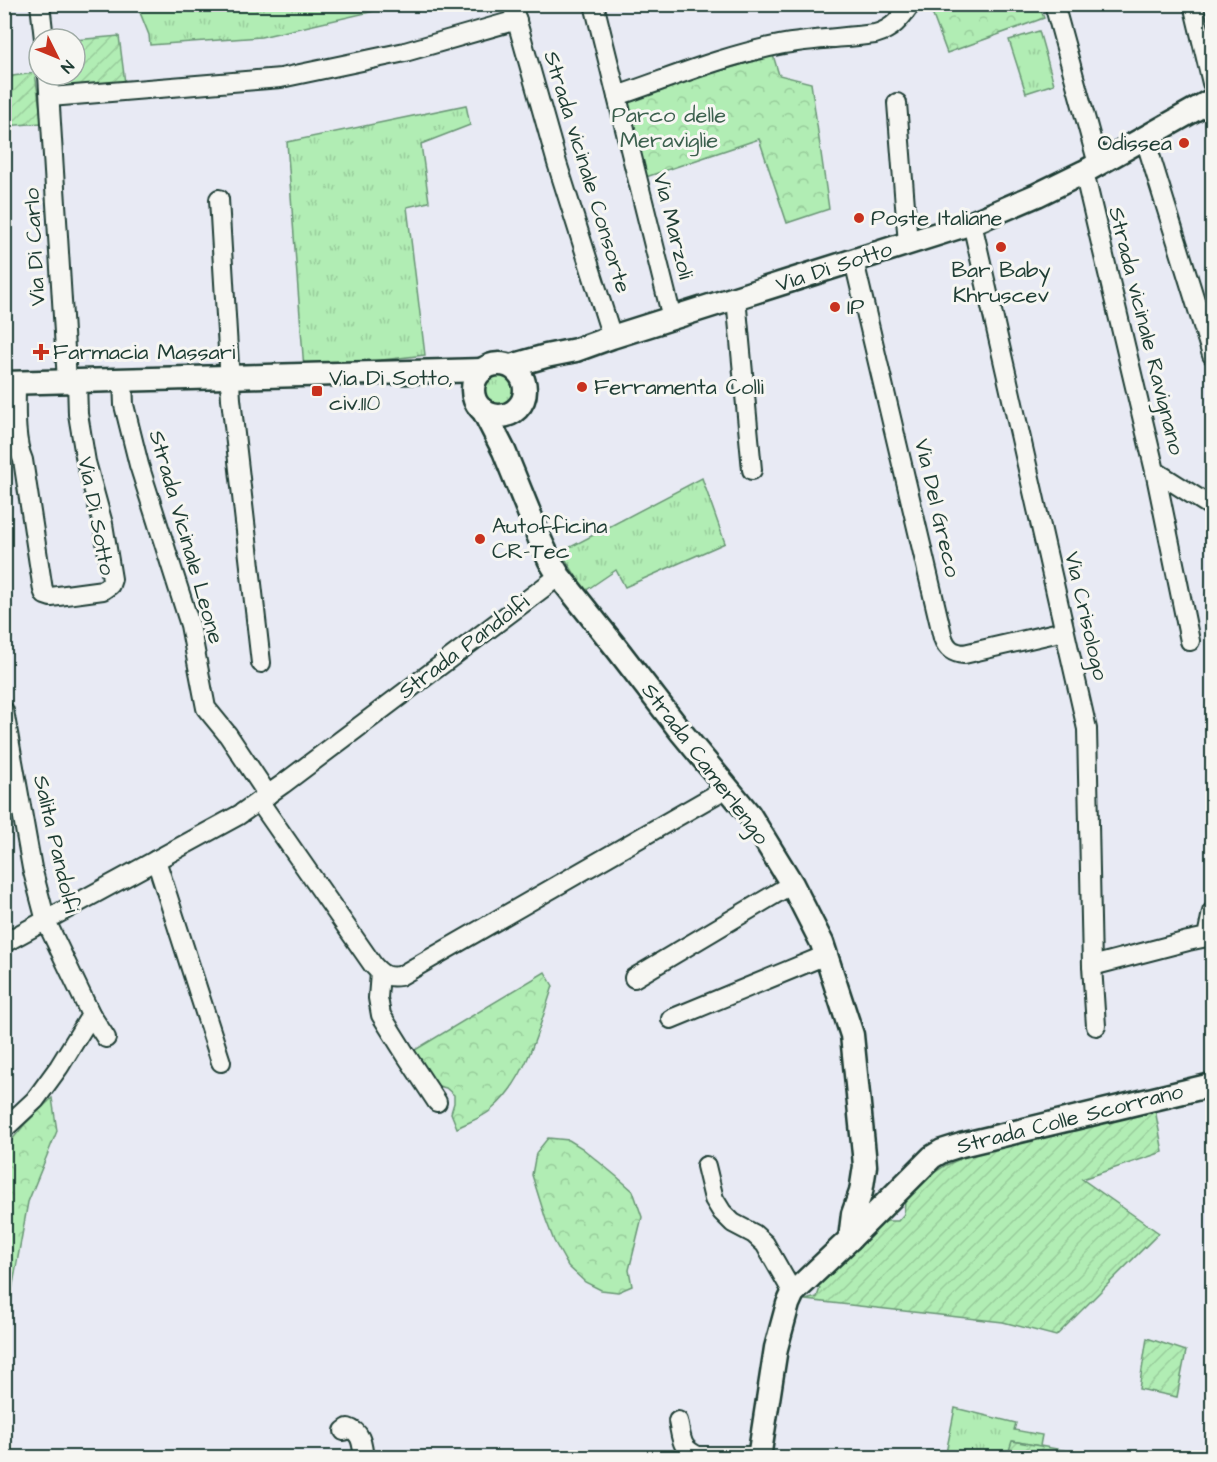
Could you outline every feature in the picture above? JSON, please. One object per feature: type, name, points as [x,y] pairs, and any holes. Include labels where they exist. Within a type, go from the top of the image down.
[{"type":"street","points":[[40,4],[43,27]]},
{"type":"street","name":"Via Marzoli","points":[[594,4],[672,318]]},
{"type":"street","points":[[616,96],[741,54],[781,45],[886,31],[895,25],[911,4]]},
{"type":"street","name":"Strada vicinale Ravignano","points":[[1054,4],[1155,471],[1212,507]]},
{"type":"street","points":[[1193,4],[1212,83]]},
{"type":"street","name":"Strada vicinale Consorte","points":[[50,97],[281,78],[405,52],[514,12],[557,163],[612,337]]},
{"type":"street","name":"Via Di Carlo","points":[[49,87],[72,381]]},
{"type":"street","name":"Via Di Sotto","points":[[511,366],[576,350],[972,223],[1037,195],[1091,168],[1212,100]]},
{"type":"street","points":[[897,103],[908,244]]},
{"type":"street","points":[[1145,139],[1212,356]]},
{"type":"street","points":[[219,199],[229,377],[261,663]]},
{"type":"street","name":"Via Crisologo","points":[[972,223],[1088,729],[1092,966],[1096,1026]]},
{"type":"street","name":"Via Del Greco","points":[[854,261],[946,646],[951,651],[964,654],[1064,631]]},
{"type":"street","points":[[736,298],[752,470]]},
{"type":"street","name":"Via Di Sotto","points":[[526,391],[545,373],[576,350]]},
{"type":"street","points":[[504,451],[507,427],[514,412],[524,399],[526,391],[522,376],[511,366],[496,364],[489,366],[477,376],[473,390],[504,451],[541,542],[559,576]]},
{"type":"street","name":"Via Di Sotto","points":[[72,381],[86,462],[103,524],[112,579],[110,585],[103,590],[51,597],[45,595],[43,590],[23,460],[19,451],[10,382],[483,370]]},
{"type":"street","name":"Via Di Sotto","points":[[423,371],[448,381],[479,404]]},
{"type":"street","name":"Strada Vicinale Leone","points":[[123,380],[124,405],[139,465],[190,625],[206,708],[228,735],[263,798]]},
{"type":"street","points":[[479,404],[493,415],[504,416],[514,412]]},
{"type":"street","points":[[1155,471],[1191,641]]},
{"type":"street","name":"Strada Pandolfi","points":[[4,943],[239,815],[559,576]]},
{"type":"street","name":"Strada Camerlengo","points":[[559,576],[682,733],[749,814],[792,884],[822,943],[852,1035],[865,1166],[861,1192],[853,1214],[850,1239]]},
{"type":"street","name":"Salita Pandolfi","points":[[4,711],[32,868],[46,921],[91,1015],[106,1038]]},
{"type":"street","points":[[263,798],[373,965],[380,973],[391,978],[400,976],[727,788]]},
{"type":"street","points":[[156,860],[221,1062]]},
{"type":"street","points":[[634,978],[792,884]]},
{"type":"street","points":[[1092,966],[1208,937],[1212,912]]},
{"type":"street","points":[[671,1019],[826,955]]},
{"type":"street","points":[[380,973],[378,998],[381,1015],[437,1102]]},
{"type":"street","points":[[4,1129],[35,1100],[59,1067],[91,1015]]},
{"type":"street","name":"Strada Colle Scorrano","points":[[759,1457],[776,1348],[793,1293],[932,1157],[961,1144],[1212,1085]]},
{"type":"street","points":[[706,1166],[714,1199],[722,1212],[765,1244],[793,1293]]},
{"type":"street","points":[[678,1421],[684,1446],[689,1452],[698,1456],[759,1457]]},
{"type":"street","points":[[344,1431],[348,1428],[353,1429],[360,1436],[364,1458]]},
{"type":"green space","points":[[401,4],[261,37],[150,45],[149,35],[137,5]]},
{"type":"green space","points":[[929,5],[1039,5],[1044,18],[947,53]]},
{"type":"green space","points":[[1039,31],[1054,84],[1026,93],[1009,40]]},
{"type":"green space","points":[[119,36],[125,83],[57,91],[56,87],[87,87],[87,39]]},
{"type":"green space","name":"Parco delle Meraviglie","points":[[773,55],[779,75],[811,83],[829,209],[787,223],[759,139],[640,179],[622,100]]},
{"type":"green space","points":[[27,74],[27,87],[37,87],[42,123],[5,126],[5,77]]},
{"type":"green space","points":[[466,105],[470,125],[421,144],[429,202],[407,207],[425,355],[304,369],[287,142]]},
{"type":"green space","points":[[500,374],[512,378],[516,390],[512,402],[500,406],[488,402],[484,390],[488,378]]},
{"type":"green space","points":[[702,478],[725,543],[625,587],[616,570],[585,591],[561,552]]},
{"type":"green space","points":[[545,972],[553,986],[530,1053],[514,1084],[491,1110],[457,1128],[451,1113],[454,1095],[446,1088],[431,1084],[410,1053]]},
{"type":"green space","points":[[52,1098],[57,1131],[28,1202],[10,1301],[5,1301],[5,1148],[25,1124]]},
{"type":"green space","points":[[1154,1104],[1163,1152],[1082,1179],[1159,1233],[1056,1336],[1003,1322],[805,1300],[817,1297],[820,1288],[817,1286],[876,1227],[887,1221],[898,1221],[904,1214],[905,1200],[925,1179],[946,1165],[986,1148]]},
{"type":"green space","points":[[548,1138],[569,1140],[582,1148],[633,1191],[642,1217],[629,1270],[632,1286],[618,1292],[601,1290],[585,1282],[568,1266],[554,1241],[532,1175],[536,1153]]},
{"type":"green space","points":[[1147,1338],[1186,1351],[1177,1397],[1139,1389]]},
{"type":"green space","points":[[955,1408],[1016,1423],[1014,1430],[1042,1435],[1040,1446],[1013,1441],[1007,1457],[945,1458]]},
{"type":"green space","points":[[1012,1441],[1091,1455],[1090,1458],[1007,1457]]},
{"type":"place","name":"Odissea","points":[[1184,143]]},
{"type":"place","name":"Poste Italiane","points":[[859,218]]},
{"type":"place","name":"Bar Baby Khruscev","points":[[1001,247]]},
{"type":"place","name":"IP","points":[[835,307]]},
{"type":"place","name":"Farmacia Massari","points":[[41,352]]},
{"type":"place","name":"Ferramenta Colli","points":[[582,387]]},
{"type":"place","name":"Via Di Sotto, civ.110","points":[[317,391]]},
{"type":"place","name":"Autofficina CR-Tec","points":[[480,539]]}]
